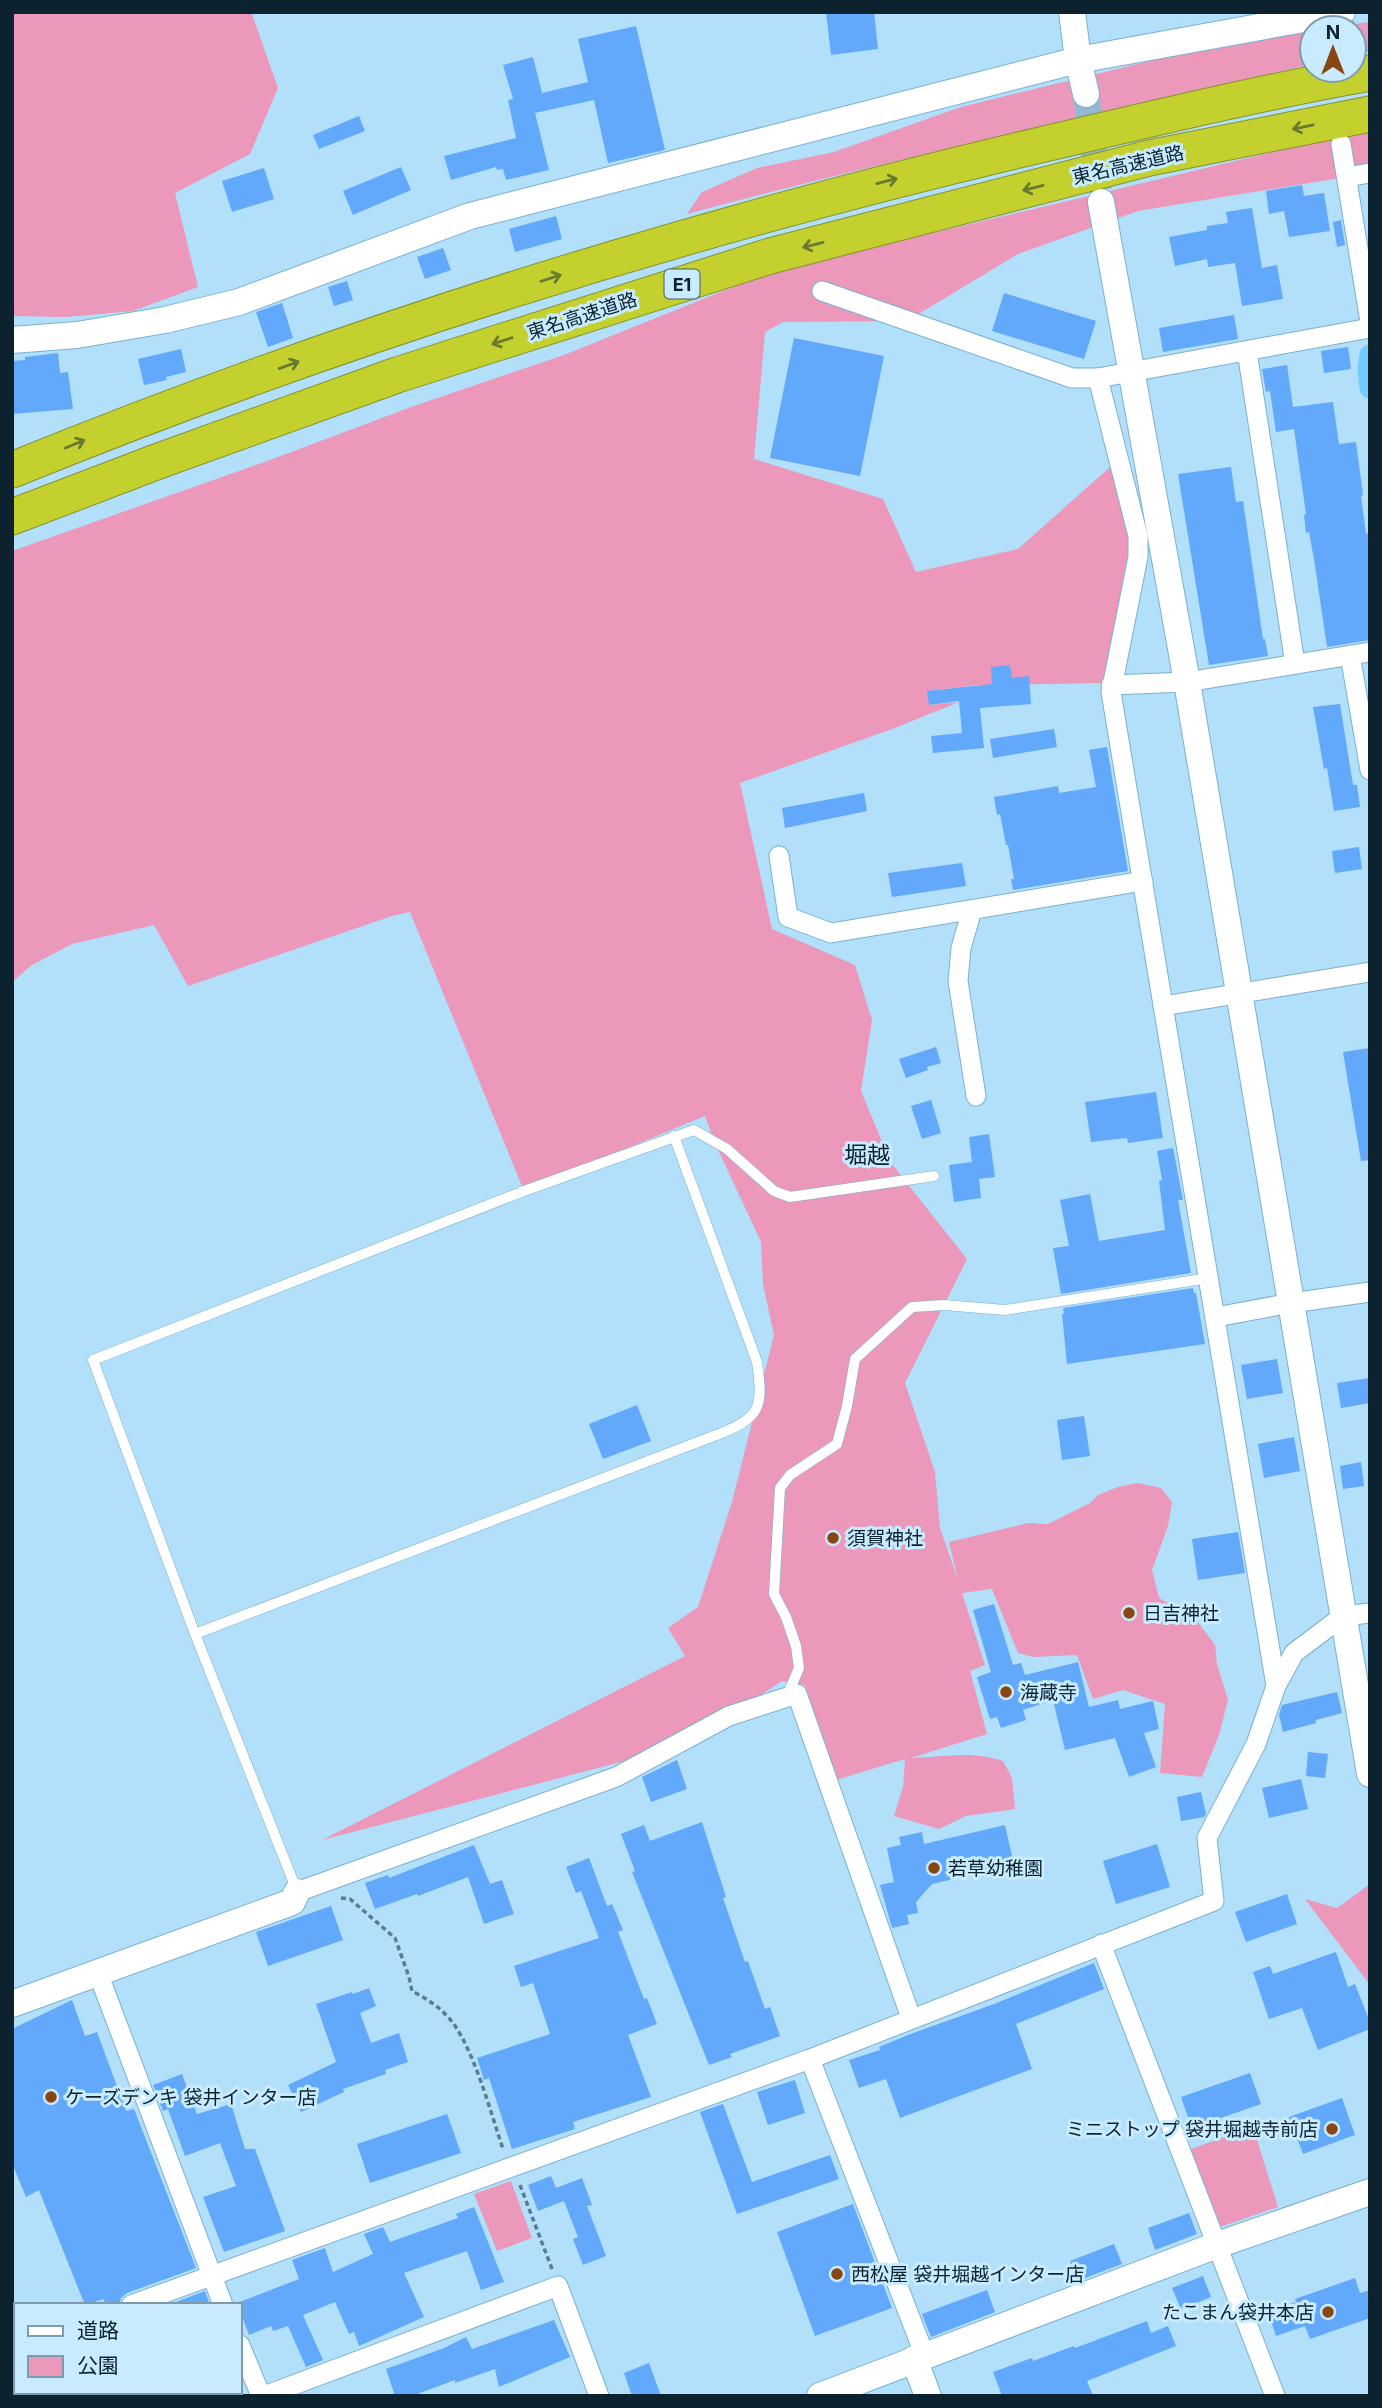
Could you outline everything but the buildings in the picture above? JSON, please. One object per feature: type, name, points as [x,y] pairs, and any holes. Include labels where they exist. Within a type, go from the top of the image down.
[{"type":"highway","name":"東名高速道路","points":[[12,470],[128,423],[373,335],[661,243],[895,179],[1143,121],[1370,74]]},
{"type":"highway","name":"東名高速道路","points":[[12,517],[397,375],[769,256],[1149,158],[1370,114]]},
{"type":"street","points":[[1072,12],[1078,60],[1086,94]]},
{"type":"street","points":[[12,340],[102,331],[165,320],[239,302],[470,216],[1078,60],[1298,22]]},
{"type":"street","points":[[1341,144],[1370,322]]},
{"type":"street","points":[[1347,177],[1370,173]]},
{"type":"street","points":[[1101,202],[1187,681],[1370,1774]]},
{"type":"street","points":[[822,291],[1072,378],[1098,378],[1370,328]]},
{"type":"street","points":[[1247,351],[1295,664]]},
{"type":"street","points":[[1098,378],[1138,536],[1138,557],[1111,685],[1276,1686]]},
{"type":"street","points":[[1111,685],[1187,681],[1360,653],[1370,770]]},
{"type":"street","points":[[779,856],[788,917],[831,933],[1143,881]]},
{"type":"street","points":[[972,910],[961,948],[958,981],[976,1096]]},
{"type":"street","points":[[1164,1006],[1370,972]]},
{"type":"street","points":[[1216,1317],[1370,1292]]},
{"type":"street","points":[[137,2303],[810,2059],[1214,1901],[1207,1838],[1256,1744],[1276,1686],[1294,1653],[1343,1616],[1370,1613]]},
{"type":"street","points":[[12,2004],[292,1902],[297,1892],[616,1777],[729,1716],[797,1694],[911,2018]]},
{"type":"street","points":[[1101,1944],[1217,2245],[1271,2395]]},
{"type":"street","points":[[97,1973],[222,2303]]},
{"type":"street","points":[[810,2059],[920,2358],[928,2396]]},
{"type":"street","points":[[820,2396],[1217,2245],[1370,2192]]},
{"type":"street","points":[[242,2350],[262,2396],[558,2286],[598,2396]]},
{"type":"lane","points":[[297,1892],[195,1634],[93,1360],[536,1187],[694,1130],[727,1149],[774,1191],[790,1197],[934,1176]]},
{"type":"lane","points":[[195,1634],[719,1434],[740,1425],[753,1415],[759,1402],[757,1362],[674,1136]]},
{"type":"lane","points":[[787,1697],[799,1668],[796,1646],[774,1594],[780,1488],[790,1475],[837,1444],[855,1359],[912,1307],[944,1305],[1005,1310],[1209,1278]]},
{"type":"path","points":[[337,1897],[350,1899],[394,1938],[410,1977],[412,1991],[430,2001],[449,2018],[468,2048],[509,2167],[520,2186],[558,2286]]},
{"type":"green space","points":[[12,12],[252,14],[278,88],[250,154],[175,193],[198,287],[133,311],[66,317],[12,316]]},
{"type":"green space","points":[[1368,22],[1370,22],[1368,51]]},
{"type":"green space","points":[[1298,32],[1298,67],[843,174],[687,214],[702,192],[757,168],[834,152],[961,107],[1232,41]]},
{"type":"green space","points":[[1370,129],[1370,173],[1138,211],[1018,254],[907,321],[783,322],[765,332],[754,459],[883,499],[916,572],[1018,549],[1119,459],[1134,518],[1105,683],[978,685],[928,691],[929,705],[959,702],[895,728],[740,783],[772,929],[855,965],[872,1020],[861,1091],[891,1163],[967,1259],[905,1383],[935,1472],[940,1528],[958,1580],[949,1542],[1028,1523],[1048,1524],[1090,1503],[1098,1495],[1118,1487],[1138,1483],[1161,1488],[1172,1502],[1168,1526],[1152,1570],[1159,1598],[1194,1617],[1215,1645],[1217,1664],[1228,1700],[1219,1735],[1202,1777],[1160,1773],[1165,1704],[1123,1690],[1093,1699],[1077,1655],[1033,1657],[1018,1653],[992,1589],[962,1593],[985,1665],[970,1671],[987,1734],[911,1758],[968,1755],[1003,1761],[1012,1778],[1015,1809],[966,1816],[939,1829],[894,1816],[903,1787],[905,1759],[836,1780],[805,1685],[782,1681],[729,1716],[667,1750],[322,1840],[685,1656],[668,1628],[698,1607],[732,1502],[774,1335],[763,1284],[761,1242],[705,1116],[524,1191],[410,912],[188,986],[154,925],[72,944],[32,965],[12,982],[12,551],[411,407],[564,355],[773,271]]},
{"type":"green space","points":[[1370,1884],[1370,1985],[1305,1899],[1337,1908]]},
{"type":"green space","points":[[1253,2127],[1278,2207],[1220,2227],[1191,2149]]},
{"type":"green space","points":[[511,2181],[532,2238],[497,2251],[474,2194]]},
{"type":"waterway","points":[[1370,355],[1370,388]]},
{"type":"tunnel","points":[[1086,94],[1099,190]]},
{"type":"place","name":"須賀神社","points":[[833,1538]]},
{"type":"place","name":"日吉神社","points":[[1129,1613]]},
{"type":"place","name":"海蔵寺","points":[[1006,1692]]},
{"type":"place","name":"若草幼稚園","points":[[934,1868]]},
{"type":"place","name":"ケーズデンキ 袋井インター店","points":[[51,2097]]},
{"type":"place","name":"ミニストップ 袋井堀越寺前店","points":[[1332,2129]]},
{"type":"place","name":"西松屋 袋井堀越インター店","points":[[837,2274]]},
{"type":"place","name":"たこまん袋井本店","points":[[1328,2312]]},
{"type":"district","name":"堀越","points":[[867,1155]]}]
